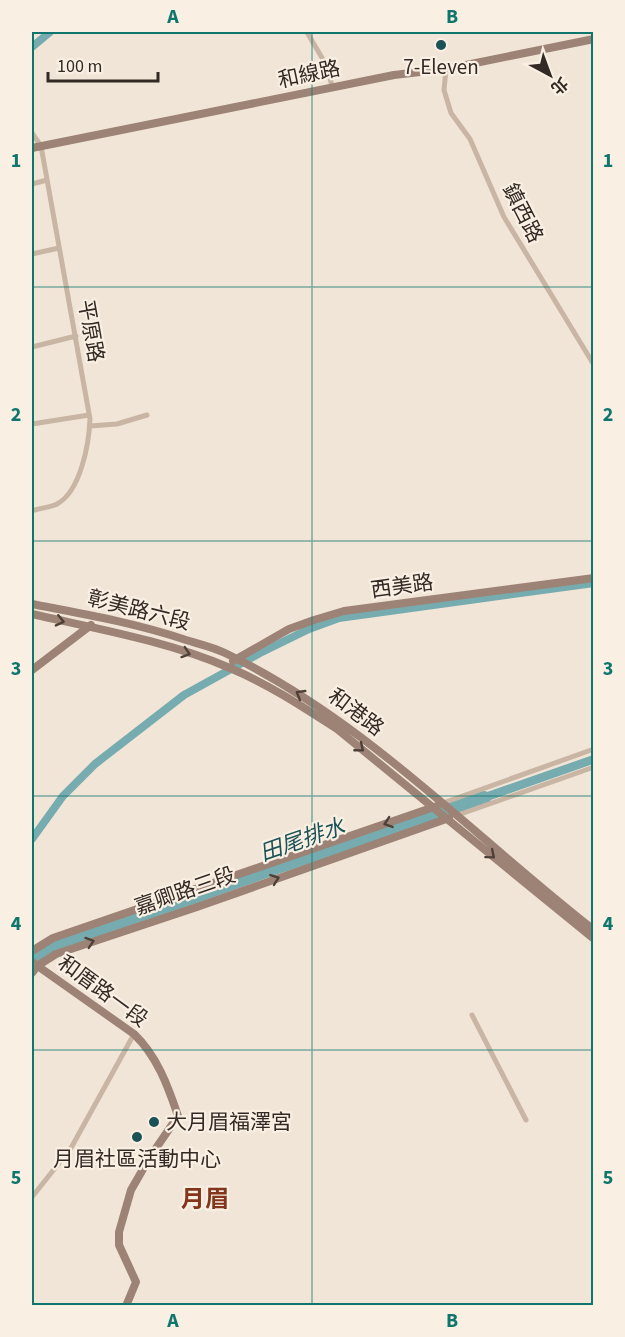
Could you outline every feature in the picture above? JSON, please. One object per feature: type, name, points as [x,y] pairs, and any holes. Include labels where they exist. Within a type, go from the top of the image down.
[{"type":"main road","name":"和線路","points":[[36,147],[332,87],[394,75],[446,69],[594,39]]},
{"type":"main road","name":"西美路","points":[[228,667],[235,658],[289,629],[344,611],[594,578]]},
{"type":"main road","name":"彰美路六段","points":[[32,604],[100,616],[163,632],[223,651],[235,658]]},
{"type":"main road","name":"彰美路六段","points":[[32,614],[159,644],[228,667]]},
{"type":"main road","points":[[32,670],[100,616]]},
{"type":"main road","points":[[159,644],[163,632]]},
{"type":"main road","name":"和港路","points":[[235,658],[318,705],[456,814]]},
{"type":"main road","name":"和港路","points":[[228,667],[296,703],[337,729],[446,818]]},
{"type":"main road","name":"嘉卿路三段","points":[[32,951],[53,938],[445,805]]},
{"type":"main road","points":[[456,814],[594,930]]},
{"type":"main road","name":"嘉卿路三段","points":[[33,967],[56,954],[197,907],[456,814]]},
{"type":"main road","points":[[446,818],[594,939]]},
{"type":"main road","name":"和厝路一段","points":[[33,967],[134,1034],[145,1045],[158,1066],[178,1116],[150,1157],[131,1191],[122,1221],[119,1245],[136,1282],[126,1305]]},
{"type":"street","points":[[308,34],[328,69],[332,87]]},
{"type":"street","name":"鎮西路","points":[[446,69],[444,90],[451,113],[470,139],[504,217],[594,365]]},
{"type":"street","name":"平原路","points":[[32,133],[47,180],[90,426],[85,462],[75,486],[59,503],[32,510]]},
{"type":"street","points":[[32,184],[47,180]]},
{"type":"street","points":[[32,254],[59,248]]},
{"type":"street","points":[[32,347],[76,336]]},
{"type":"street","points":[[32,424],[89,415]]},
{"type":"street","points":[[90,426],[117,424],[147,415]]},
{"type":"street","points":[[445,805],[594,749]]},
{"type":"street","points":[[456,814],[594,767]]},
{"type":"street","points":[[472,1015],[526,1120]]},
{"type":"street","points":[[32,1197],[70,1148],[134,1034]]},
{"type":"water","points":[[593,755],[593,764],[471,807],[464,800]]},
{"type":"waterway","points":[[32,47],[50,32]]},
{"type":"waterway","points":[[32,839],[63,796],[95,764],[184,695],[309,629],[339,618],[594,583]]},
{"type":"waterway","name":"田尾排水","points":[[32,968],[40,954],[77,939],[280,866],[484,798]]},
{"type":"place","name":"7-Eleven","points":[[441,45]]},
{"type":"place","name":"大月眉福澤宮","points":[[154,1122]]},
{"type":"place","name":"月眉社區活動中心","points":[[137,1137]]},
{"type":"district","name":"月眉","points":[[205,1199]]}]
